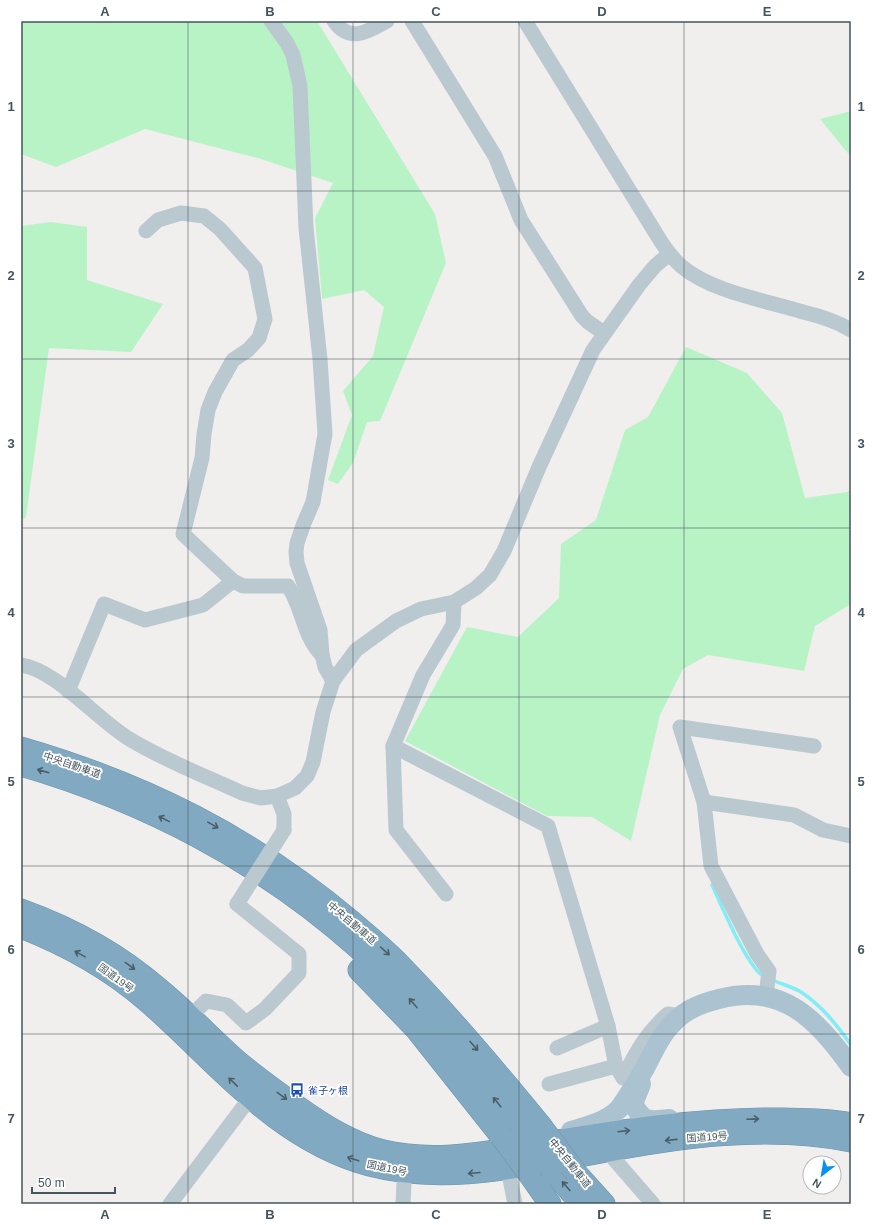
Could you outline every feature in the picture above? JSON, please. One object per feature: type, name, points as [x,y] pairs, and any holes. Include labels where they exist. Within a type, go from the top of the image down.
[{"type":"highway","points":[[21,737],[130,773],[167,790],[192,814]]},
{"type":"highway","name":"中央自動車道","points":[[21,748],[74,764],[136,788],[192,814],[251,847],[287,871],[332,905],[399,964],[462,1032],[551,1169],[581,1204]]},
{"type":"highway","name":"中央自動車道","points":[[21,765],[65,778],[133,804],[200,837],[246,864],[278,886],[357,947],[406,996],[527,1134],[576,1173],[604,1204]]},
{"type":"highway","name":"国道19号","points":[[21,910],[43,918],[80,935],[118,958],[159,988],[237,1061],[315,1119],[342,1136],[382,1150],[405,1164]]},
{"type":"highway","name":"国道19号","points":[[21,927],[80,953],[114,975],[151,1005],[250,1098],[277,1120],[306,1139],[337,1154],[369,1165],[405,1164],[473,1174],[669,1140],[724,1136],[801,1134],[851,1142]]},
{"type":"highway","name":"国道19号","points":[[405,1164],[422,1157],[464,1156],[527,1134],[761,1119],[808,1120],[851,1124]]},
{"type":"highway","points":[[527,1134],[529,1174],[550,1204]]},
{"type":"main road","points":[[527,1134],[551,1137],[595,1124],[609,1118],[619,1110],[666,1031],[680,1016],[706,1002],[726,997],[767,991],[798,1009],[814,1022],[836,1046],[851,1067]]},
{"type":"main road","points":[[643,1070],[644,1076],[633,1104],[640,1116],[651,1121],[672,1119],[684,1124]]},
{"type":"main road","points":[[724,1136],[817,1142],[836,1145],[851,1152]]},
{"type":"street","points":[[271,21],[287,43],[293,56],[300,86],[306,228],[320,359],[325,434],[313,502],[304,523],[296,552],[297,563],[320,630],[322,654],[325,667],[333,681]]},
{"type":"street","points":[[334,21],[339,27],[353,34],[364,34],[387,21]]},
{"type":"street","points":[[412,21],[495,156],[521,220],[582,316],[604,333]]},
{"type":"street","points":[[526,21],[669,254],[680,265],[704,281],[830,320],[851,330]]},
{"type":"street","points":[[146,232],[158,220],[181,213],[204,216],[220,229],[255,268],[265,319],[259,338],[248,350],[233,360],[215,392],[208,410],[202,458],[183,534],[233,581],[243,586],[288,586],[296,597],[314,647],[322,654]]},
{"type":"street","points":[[21,664],[37,669],[68,691],[106,723],[147,748],[242,793],[261,798],[277,796],[295,788],[310,770],[323,712],[333,681],[356,650],[396,621],[421,609],[454,602],[476,588],[490,575],[504,551],[582,370],[593,350],[639,285],[655,266],[669,254]]},
{"type":"street","points":[[68,691],[104,604],[145,620],[203,605],[233,581]]},
{"type":"street","points":[[446,894],[396,830],[393,746],[423,675],[453,625],[454,602]]},
{"type":"street","points":[[767,991],[769,971],[757,954],[711,866],[704,802],[680,727],[814,746]]},
{"type":"street","points":[[393,746],[548,826],[608,1026],[616,1066],[623,1078],[641,1043],[656,1025],[668,1014],[680,1016]]},
{"type":"street","points":[[190,1017],[206,1001],[226,1005],[246,1022],[265,1009],[299,973],[299,954],[237,904],[284,830],[284,814],[277,796]]},
{"type":"street","points":[[704,802],[794,815],[823,830],[851,836]]},
{"type":"street","points":[[557,1048],[608,1026]]},
{"type":"street","points":[[549,1084],[616,1066]]},
{"type":"street","points":[[170,1204],[250,1098]]},
{"type":"street","points":[[611,1150],[614,1159],[653,1204]]},
{"type":"street","points":[[403,1204],[405,1164]]},
{"type":"street","points":[[508,1169],[515,1204]]},
{"type":"green space","points":[[21,21],[317,21],[435,214],[446,263],[380,421],[367,422],[353,463],[338,484],[328,480],[352,415],[343,391],[373,356],[384,307],[364,290],[322,299],[315,218],[333,183],[261,159],[145,129],[56,167],[21,154]]},
{"type":"green space","points":[[851,111],[851,157],[820,119]]},
{"type":"green space","points":[[51,222],[87,227],[87,280],[163,304],[131,352],[49,348],[26,517],[21,521],[21,226]]},
{"type":"green space","points":[[686,347],[747,373],[782,413],[805,498],[847,492],[851,490],[851,604],[815,626],[804,671],[708,655],[683,669],[660,715],[631,841],[592,817],[547,816],[405,741],[467,627],[518,637],[559,598],[561,544],[596,520],[625,430],[648,417]]},
{"type":"waterway","points":[[712,885],[743,950],[758,972],[765,977]]},
{"type":"waterway","points":[[772,980],[798,990],[809,997],[829,1016],[851,1045]]},
{"type":"place","name":"雀子ヶ根","points":[[297,1090]]}]
